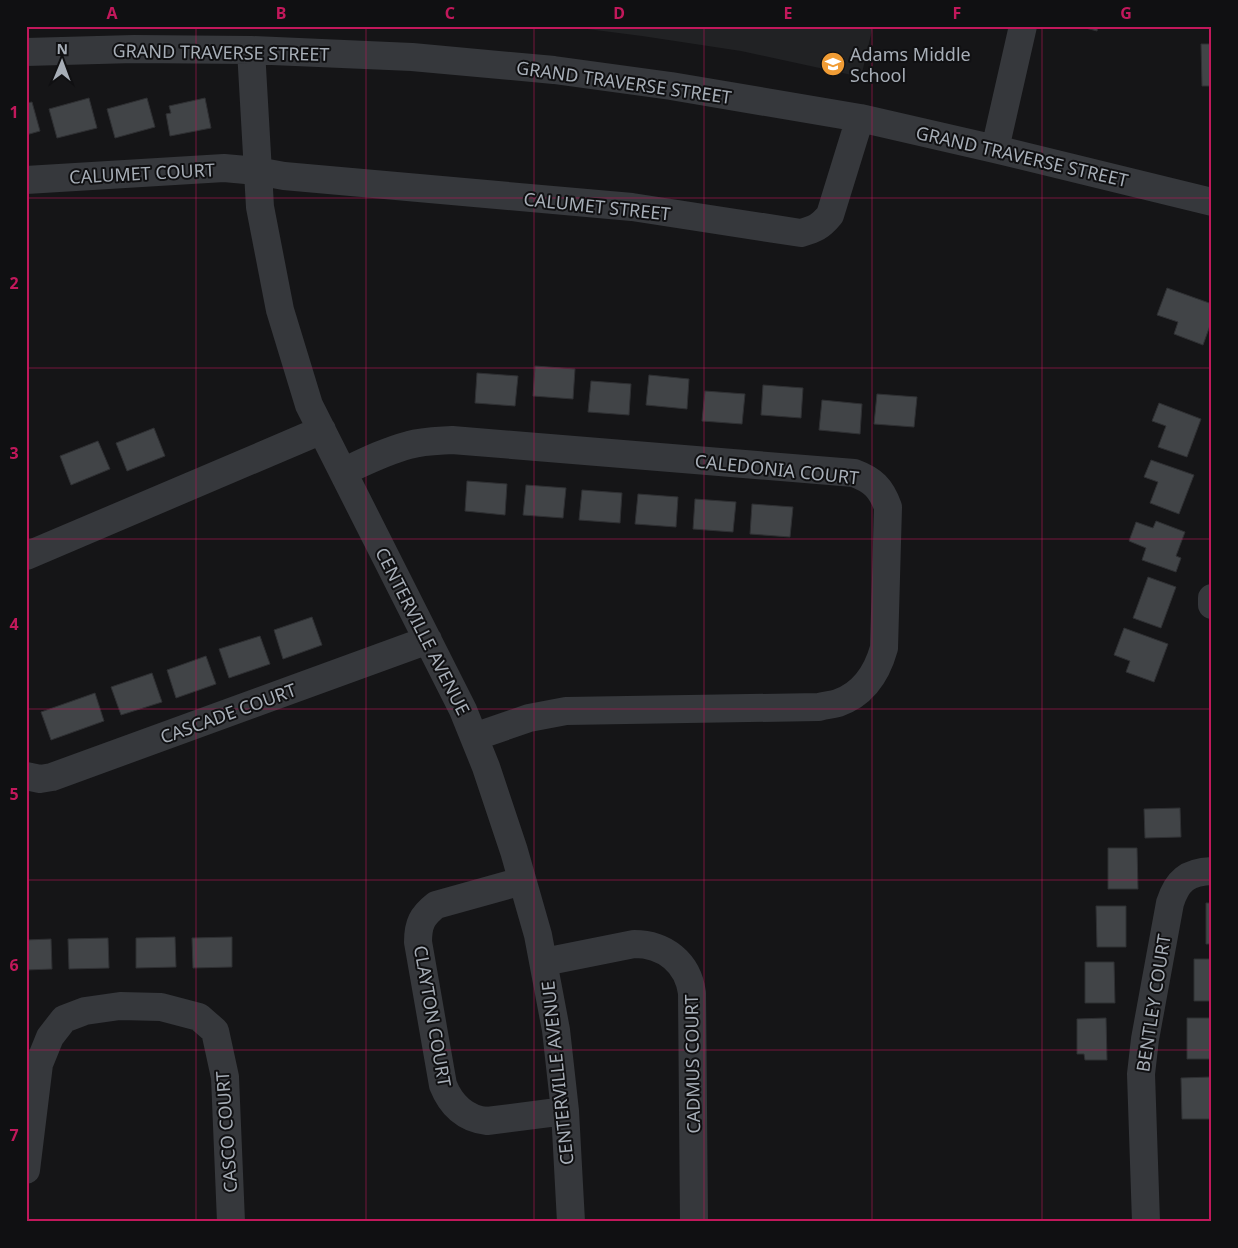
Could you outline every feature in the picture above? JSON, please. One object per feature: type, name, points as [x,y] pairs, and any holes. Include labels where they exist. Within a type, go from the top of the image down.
[{"type":"street","points":[[995,149],[1023,26]]},
{"type":"street","name":"GRAND TRAVERSE STREET","points":[[26,52],[134,49],[250,50],[412,57],[554,70],[671,86],[860,118],[1212,202]]},
{"type":"street","name":"CENTERVILLE AVENUE","points":[[250,50],[260,206],[280,310],[309,405],[463,710],[489,776],[514,851],[538,935],[556,1030],[565,1111],[571,1222]]},
{"type":"street","name":"CALUMET STREET","points":[[257,171],[284,176],[632,208],[801,233],[816,229],[830,215],[860,118]]},
{"type":"street","name":"CALUMET COURT","points":[[26,180],[224,168],[257,171]]},
{"type":"street","points":[[26,556],[322,430]]},
{"type":"street","name":"CALEDONIA COURT","points":[[342,472],[408,445],[426,441],[452,440],[854,473],[872,482],[883,494],[888,507],[884,648],[880,663],[873,676],[864,687],[852,696],[838,703],[819,706],[566,711],[528,718],[474,737]]},
{"type":"street","points":[[1212,598],[1212,605]]},
{"type":"street","name":"CASCADE COURT","points":[[26,776],[40,779],[52,777],[428,640]]},
{"type":"street","name":"BENTLEY COURT","points":[[1146,1222],[1141,1074],[1145,1039],[1170,903],[1174,891],[1180,882],[1190,875],[1212,871]]},
{"type":"street","name":"CLAYTON COURT","points":[[522,881],[436,905],[427,912],[421,922],[418,930],[418,942],[443,1085],[447,1095],[456,1106],[466,1115],[478,1120],[487,1121],[565,1111]]},
{"type":"street","name":"CADMUS COURT","points":[[544,962],[634,944],[643,944],[656,947],[668,953],[678,961],[686,972],[692,993],[694,1222]]},
{"type":"street","name":"CASCO COURT","points":[[26,1170],[39,1064],[50,1037],[59,1025],[64,1019],[86,1011],[120,1006],[161,1007],[199,1017],[215,1031],[225,1077],[231,1222]]},
{"type":"shaded area","name":"Adams Middle School","points":[[564,26],[873,26],[861,77],[741,51]]},
{"type":"building","points":[[1078,26],[1098,26],[1097,31]]},
{"type":"building","points":[[1201,44],[1212,44],[1212,86],[1202,86]]},
{"type":"building","points":[[89,98],[97,128],[57,138],[49,109]]},
{"type":"building","points":[[147,98],[155,127],[115,138],[107,109]]},
{"type":"building","points":[[205,98],[211,128],[170,136],[166,114],[171,113],[169,106]]},
{"type":"building","points":[[32,102],[40,131],[26,135],[26,103]]},
{"type":"building","points":[[1167,288],[1212,304],[1212,320],[1203,345],[1174,334],[1178,322],[1157,315]]},
{"type":"building","points":[[535,366],[575,369],[573,399],[533,396]]},
{"type":"building","points":[[477,373],[518,376],[515,406],[475,403]]},
{"type":"building","points":[[649,375],[689,379],[687,409],[646,405]]},
{"type":"building","points":[[591,381],[631,384],[629,415],[588,412]]},
{"type":"building","points":[[763,385],[803,388],[801,418],[761,415]]},
{"type":"building","points":[[705,391],[745,394],[742,424],[702,421]]},
{"type":"building","points":[[877,394],[917,397],[914,427],[874,424]]},
{"type":"building","points":[[822,400],[862,404],[860,434],[819,430]]},
{"type":"building","points":[[1159,403],[1201,419],[1187,457],[1158,447],[1166,426],[1152,421]]},
{"type":"building","points":[[154,428],[165,456],[127,471],[116,443]]},
{"type":"building","points":[[98,441],[110,469],[71,485],[60,456]]},
{"type":"building","points":[[1151,460],[1194,475],[1179,514],[1150,503],[1158,482],[1144,477]]},
{"type":"building","points":[[467,481],[507,484],[505,515],[465,511]]},
{"type":"building","points":[[526,485],[566,488],[563,518],[523,515]]},
{"type":"building","points":[[582,490],[622,493],[620,523],[579,520]]},
{"type":"building","points":[[638,494],[678,497],[676,527],[635,524]]},
{"type":"building","points":[[695,499],[736,502],[733,532],[693,529]]},
{"type":"building","points":[[752,504],[793,507],[790,537],[750,534]]},
{"type":"building","points":[[1156,521],[1185,532],[1176,556],[1181,558],[1176,572],[1142,560],[1146,548],[1129,541],[1136,522],[1153,528]]},
{"type":"building","points":[[1148,577],[1176,587],[1161,628],[1133,618]]},
{"type":"building","points":[[312,617],[322,645],[283,659],[274,630]]},
{"type":"building","points":[[1124,628],[1168,644],[1154,682],[1126,672],[1130,661],[1114,655]]},
{"type":"building","points":[[260,636],[270,664],[229,678],[219,649]]},
{"type":"building","points":[[206,656],[216,684],[176,698],[167,670]]},
{"type":"building","points":[[152,673],[162,702],[121,715],[111,687]]},
{"type":"building","points":[[95,693],[104,721],[51,740],[41,712]]},
{"type":"building","points":[[1180,808],[1181,837],[1145,838],[1144,809]]},
{"type":"building","points":[[1108,848],[1137,848],[1138,889],[1108,889]]},
{"type":"building","points":[[1206,903],[1212,903],[1212,944],[1206,944]]},
{"type":"building","points":[[1096,906],[1126,906],[1126,947],[1097,947]]},
{"type":"building","points":[[175,937],[176,967],[136,968],[136,938]]},
{"type":"building","points":[[232,937],[232,967],[193,968],[192,938]]},
{"type":"building","points":[[108,938],[109,968],[69,969],[68,939]]},
{"type":"building","points":[[51,939],[52,969],[26,970],[26,940]]},
{"type":"building","points":[[1194,959],[1212,959],[1212,1001],[1194,1001]]},
{"type":"building","points":[[1085,962],[1114,962],[1115,1003],[1085,1003]]},
{"type":"building","points":[[1106,1018],[1107,1060],[1085,1060],[1084,1054],[1077,1054],[1077,1019]]},
{"type":"building","points":[[1187,1018],[1212,1018],[1212,1059],[1187,1059]]},
{"type":"building","points":[[1211,1077],[1211,1119],[1182,1119],[1181,1078]]},
{"type":"place","name":"Adams Middle School","points":[[833,64]]}]
